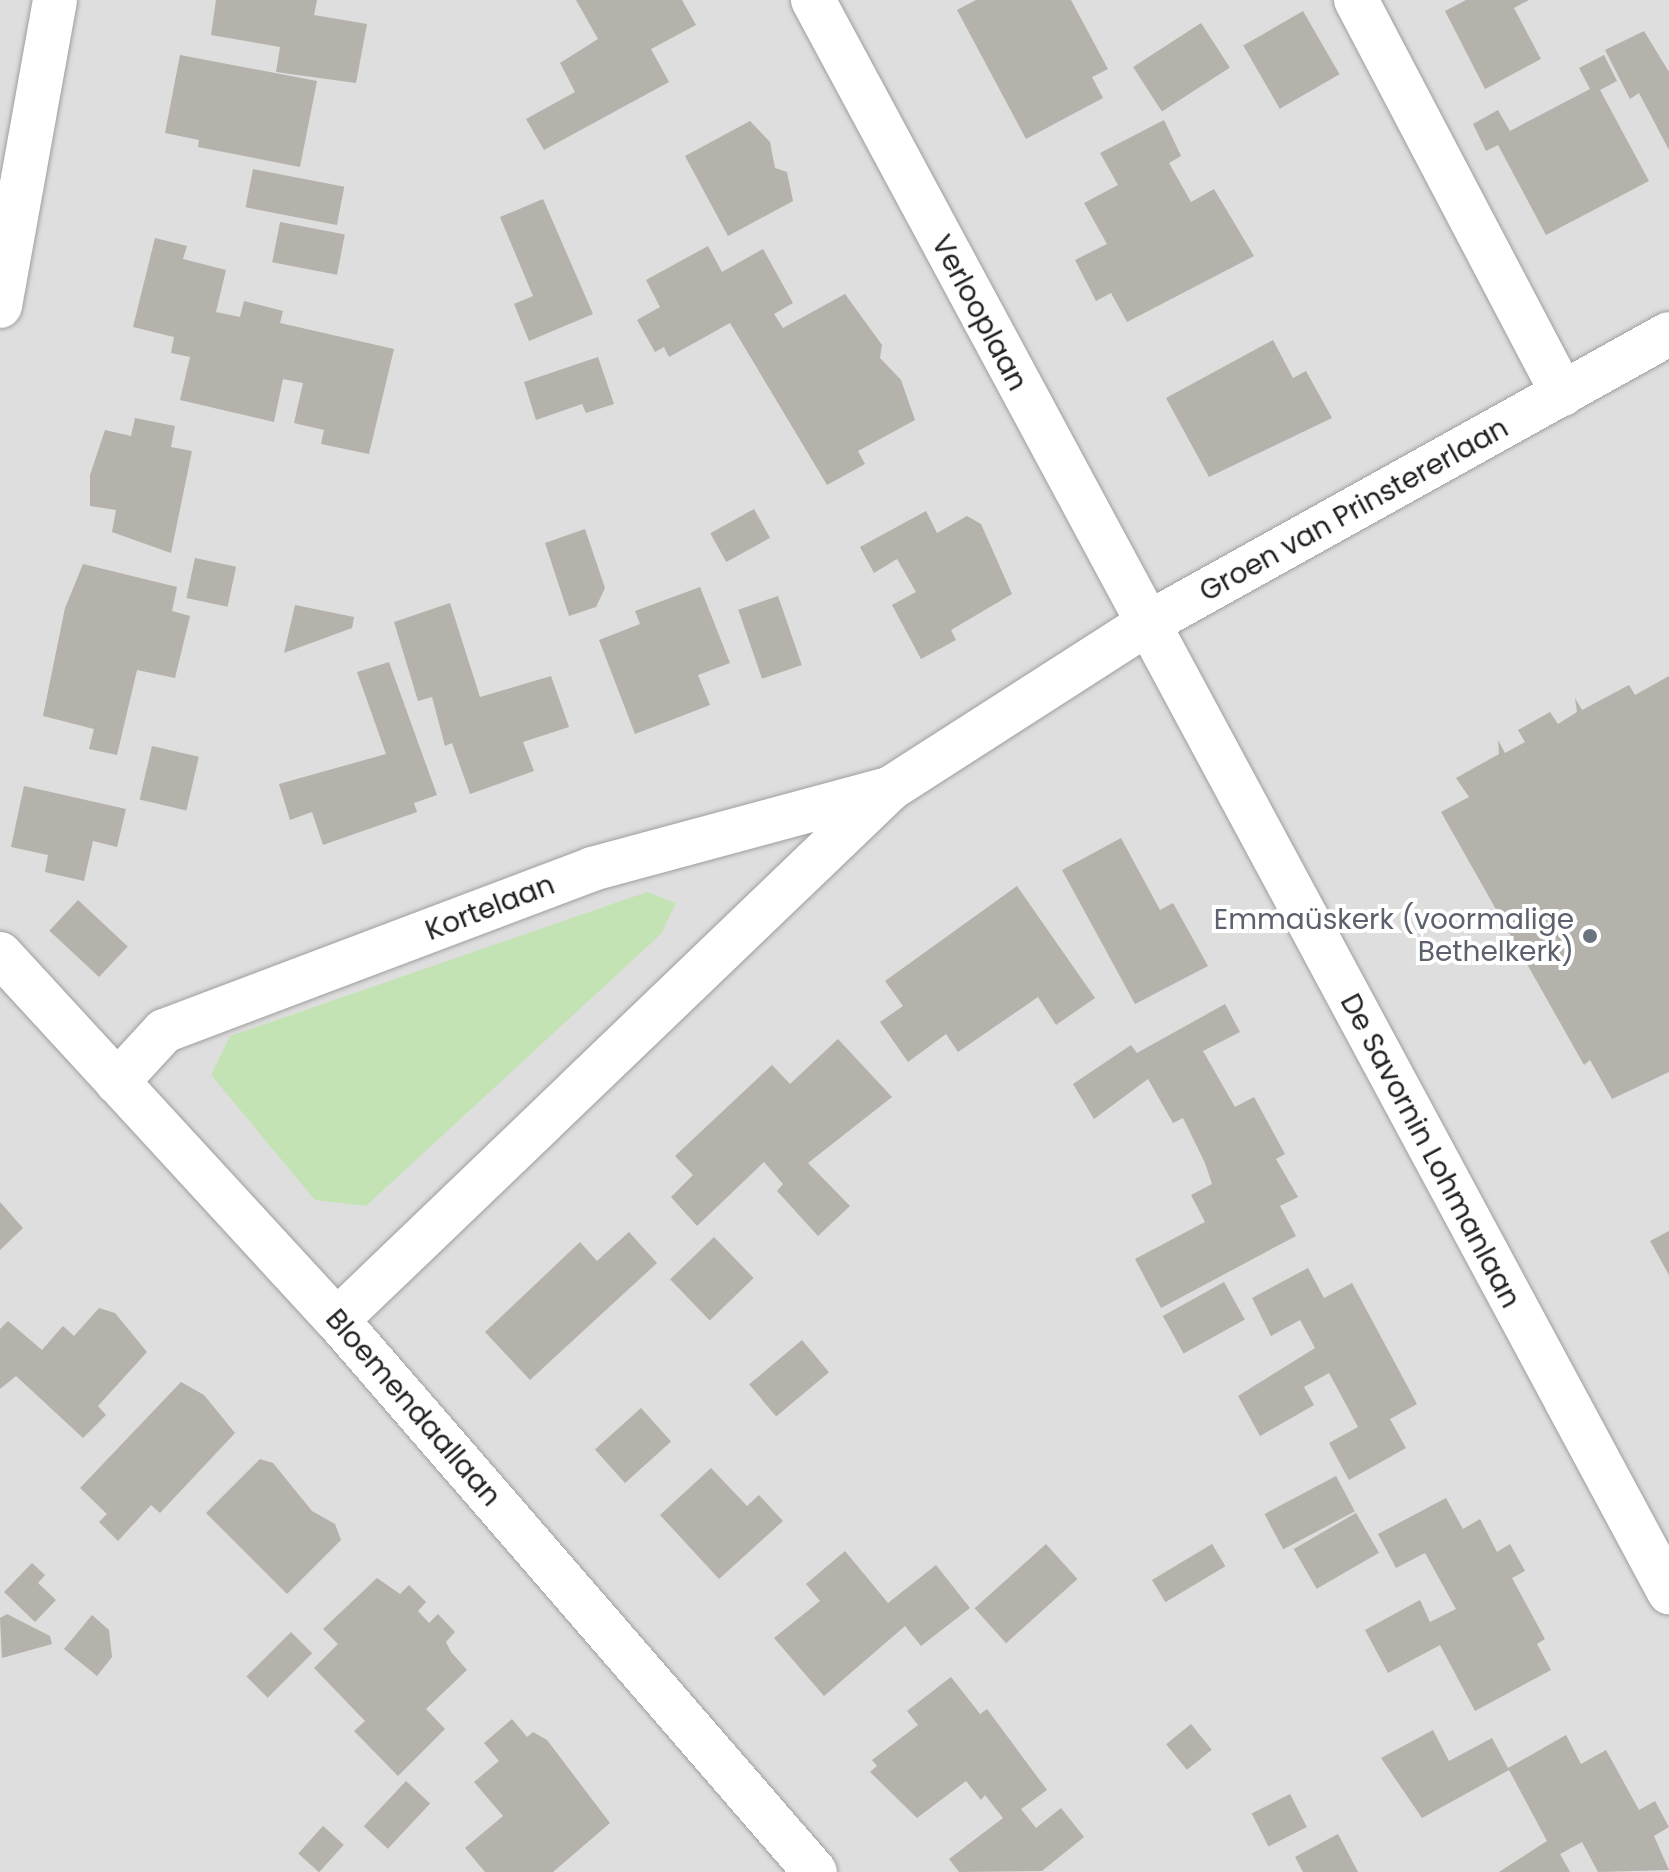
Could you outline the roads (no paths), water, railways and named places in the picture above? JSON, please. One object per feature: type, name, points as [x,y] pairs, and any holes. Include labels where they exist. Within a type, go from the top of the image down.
[{"type":"street","points":[[0,306],[55,0]]},
{"type":"street","name":"Verlooplaan","points":[[813,0],[1145,625]]},
{"type":"street","points":[[1356,0],[1563,394]]},
{"type":"street","name":"Groen van Prinstererlaan","points":[[1145,625],[1669,334]]},
{"type":"street","name":"Kortelaan","points":[[337,1320],[891,788],[1145,625]]},
{"type":"street","name":"De Savornin Lohmanlaan","points":[[1145,625],[1669,1592]]},
{"type":"street","name":"Kortelaan","points":[[117,1082],[164,1031],[592,869],[891,788]]},
{"type":"street","name":"Bloemendaallaan","points":[[0,954],[337,1320],[815,1872]]},
{"type":"place","name":"Emmaüskerk (voormalige Bethelkerk)","points":[[1590,936]]}]
